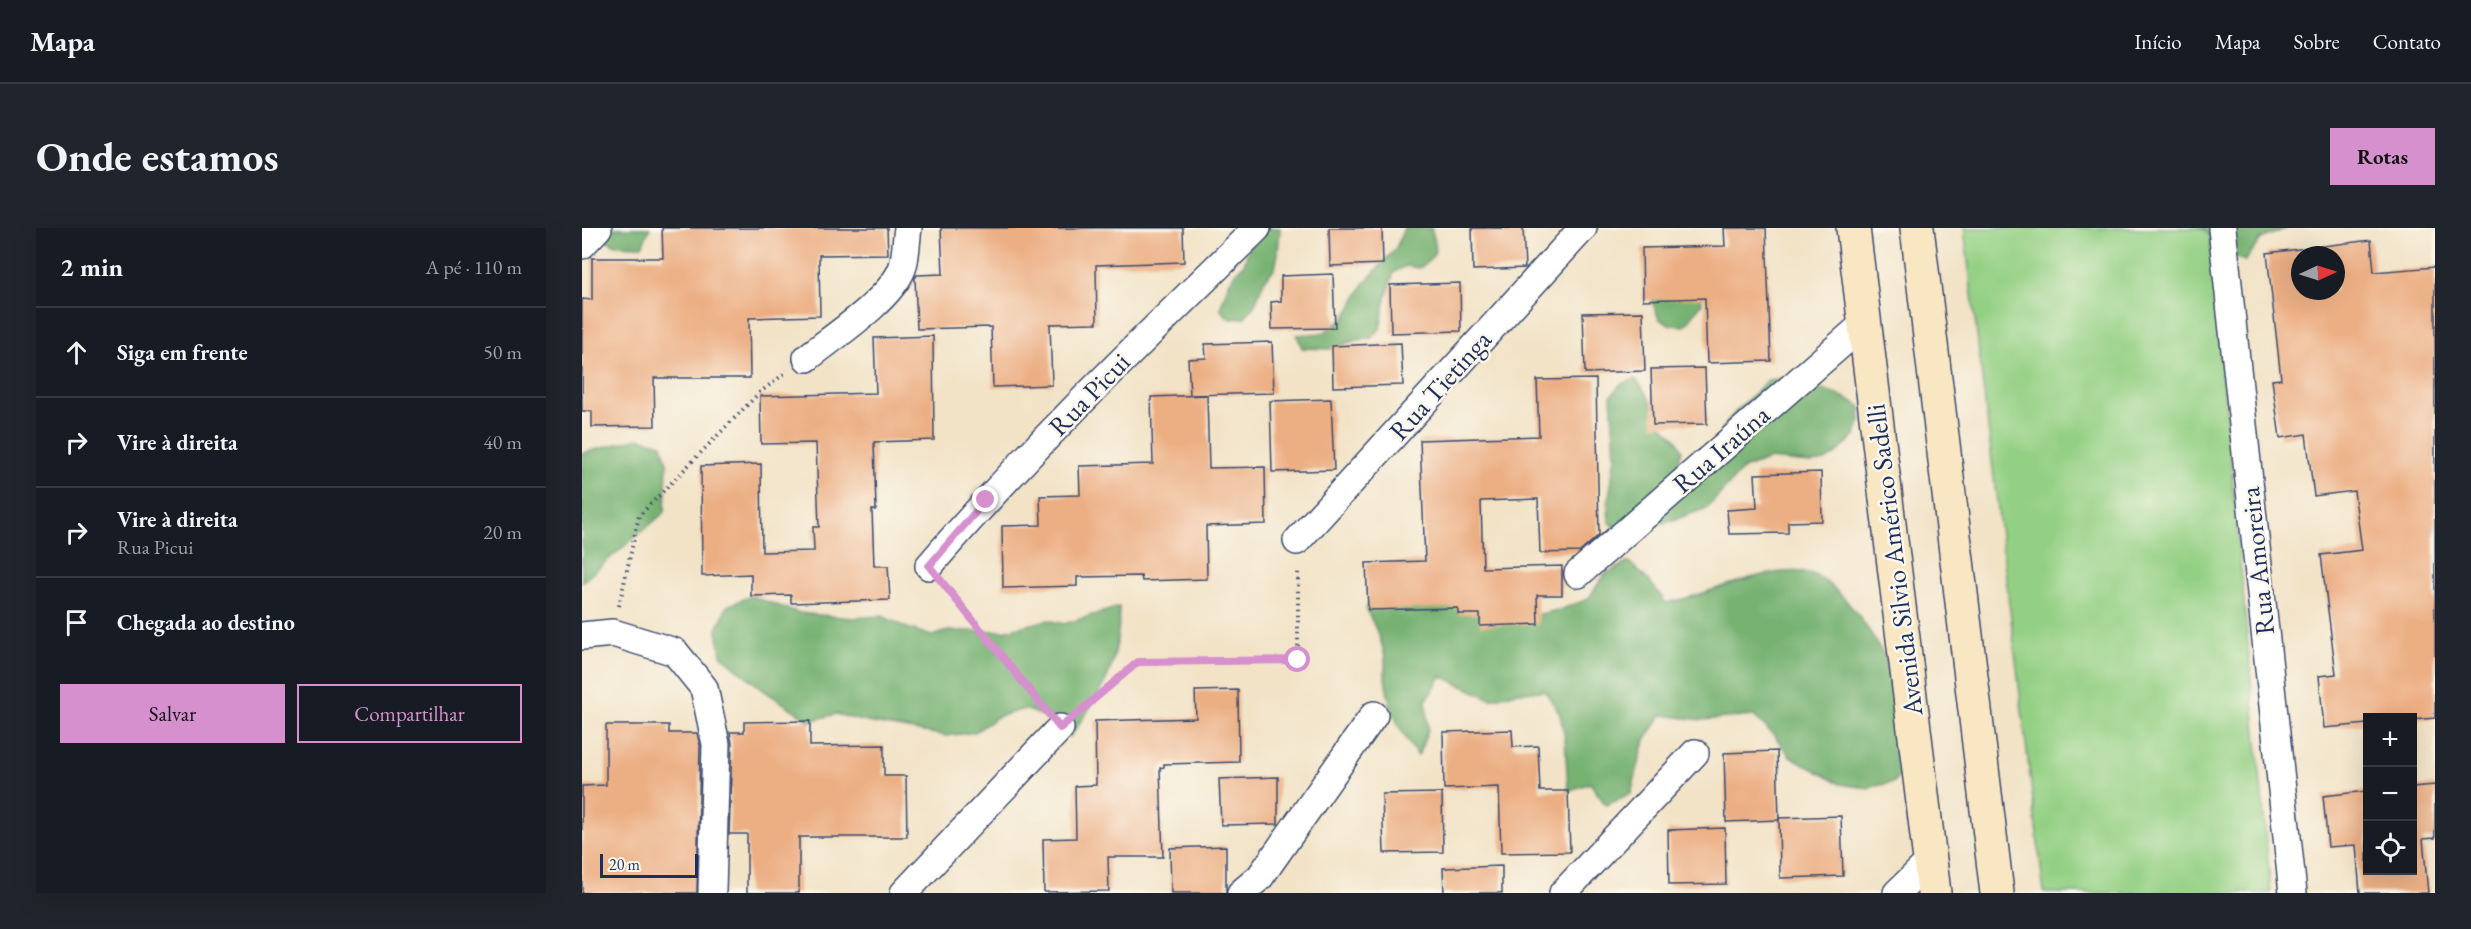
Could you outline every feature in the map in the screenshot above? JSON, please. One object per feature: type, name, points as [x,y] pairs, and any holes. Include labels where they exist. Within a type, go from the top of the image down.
[{"type":"main road","name":"Avenida Silvio Américo Sadelli","points":[[1853,228],[1934,893]]},
{"type":"main road","points":[[1917,228],[1997,893]]},
{"type":"street","points":[[582,245],[598,228]]},
{"type":"street","points":[[807,358],[867,310],[888,289],[902,269],[908,228]]},
{"type":"street","name":"Rua Picui","points":[[929,566],[986,500],[1128,354],[1257,228]]},
{"type":"street","name":"Rua Tietinga","points":[[1297,541],[1583,228]]},
{"type":"street","name":"Rua Amoreira","points":[[2222,228],[2293,893]]},
{"type":"street","name":"Rua Iraúna","points":[[1578,574],[1865,323]]},
{"type":"street","points":[[582,636],[613,633],[675,652],[704,688],[716,744],[711,891]]},
{"type":"street","points":[[1241,893],[1260,877],[1374,715]]},
{"type":"street","points":[[904,893],[1060,728]]},
{"type":"street","points":[[1563,893],[1695,753]]},
{"type":"street","points":[[1897,893],[1930,861]]},
{"type":"path","points":[[613,633],[639,516],[759,393],[807,358]]},
{"type":"path","points":[[929,566],[1060,728],[1138,662],[1298,660],[1297,541]]},
{"type":"green space","points":[[582,228],[650,228],[642,246],[616,245]]},
{"type":"green space","points":[[1255,228],[1280,228],[1275,268],[1265,279],[1254,306],[1244,318],[1230,319],[1220,309],[1228,285],[1244,264]]},
{"type":"green space","points":[[1404,228],[1431,228],[1435,251],[1430,260],[1419,268],[1406,266],[1394,272],[1385,301],[1380,329],[1370,339],[1356,340],[1330,349],[1302,348],[1297,335],[1323,333],[1344,319],[1364,284],[1396,248]]},
{"type":"green space","points":[[1964,228],[2209,228],[2271,893],[2044,893]]},
{"type":"green space","points":[[2199,228],[2287,228],[2261,239],[2245,261],[2221,252],[2205,230]]},
{"type":"green space","points":[[1700,289],[1702,303],[1685,326],[1671,325],[1659,319],[1650,296]]},
{"type":"green space","points":[[1784,378],[1833,393],[1861,407],[1860,423],[1855,435],[1836,454],[1825,461],[1810,463],[1769,459],[1743,469],[1707,508],[1668,522],[1619,532],[1609,521],[1608,505],[1615,456],[1611,396],[1621,384],[1635,379],[1641,385],[1661,422],[1678,441],[1682,450],[1674,476],[1718,445],[1721,430],[1736,411],[1768,380]]},
{"type":"green space","points":[[640,438],[662,444],[667,463],[665,512],[582,582],[582,453]]},
{"type":"green space","points":[[1629,562],[1650,582],[1666,603],[1752,578],[1787,572],[1804,572],[1818,577],[1832,587],[1873,636],[1891,671],[1898,695],[1908,766],[1894,782],[1868,788],[1840,784],[1790,756],[1774,735],[1754,716],[1701,720],[1662,715],[1645,740],[1631,794],[1606,805],[1590,783],[1568,791],[1565,739],[1560,714],[1545,691],[1518,692],[1491,699],[1441,676],[1426,701],[1428,730],[1418,756],[1406,740],[1393,713],[1385,682],[1384,651],[1366,609],[1378,585],[1536,615],[1562,609],[1588,599],[1605,574]]},
{"type":"green space","points":[[751,596],[799,613],[853,618],[882,616],[907,628],[932,636],[948,631],[1003,631],[1048,620],[1064,624],[1119,607],[1119,628],[1113,662],[1107,677],[1092,705],[1070,737],[1050,718],[1024,709],[997,717],[975,732],[947,736],[862,721],[836,714],[810,721],[763,690],[721,655],[717,630],[727,606]]},
{"type":"building","points":[[662,228],[887,228],[888,254],[819,255],[820,316],[749,318],[750,378],[654,378],[655,426],[592,427],[592,411],[582,411],[582,299],[592,300],[592,258],[663,258]]},
{"type":"building","points":[[941,228],[1183,228],[1184,262],[1096,265],[1097,323],[1050,324],[1052,385],[993,387],[991,327],[917,329],[915,278],[917,275],[943,274]]},
{"type":"building","points":[[1329,228],[1382,228],[1383,264],[1330,266]]},
{"type":"building","points":[[1472,228],[1523,228],[1525,268],[1473,270]]},
{"type":"building","points":[[1724,228],[1766,228],[1771,361],[1707,363],[1705,298],[1643,300],[1642,248],[1725,246]]},
{"type":"building","points":[[2371,240],[2374,272],[2435,267],[2435,718],[2417,720],[2417,713],[2363,713],[2363,724],[2324,728],[2319,676],[2336,674],[2321,555],[2362,550],[2354,491],[2314,496],[2306,434],[2280,438],[2272,380],[2281,379],[2267,253],[2291,250],[2291,300],[2345,300],[2345,246],[2323,246]]},
{"type":"building","points":[[1333,274],[1335,328],[1272,329],[1271,302],[1281,301],[1281,276]]},
{"type":"building","points":[[1460,283],[1461,331],[1391,333],[1390,285]]},
{"type":"building","points":[[1643,312],[1645,371],[1585,373],[1583,313]]},
{"type":"building","points":[[933,336],[934,440],[874,442],[876,510],[872,510],[874,566],[888,566],[890,600],[791,603],[791,595],[751,596],[751,574],[702,576],[701,466],[761,464],[762,552],[814,551],[813,527],[819,527],[816,443],[761,444],[760,396],[876,393],[874,338]]},
{"type":"building","points":[[1272,342],[1274,393],[1190,395],[1188,359],[1206,358],[1205,344]]},
{"type":"building","points":[[1401,343],[1403,385],[1333,387],[1332,346]]},
{"type":"building","points":[[1705,368],[1707,424],[1653,425],[1651,369]]},
{"type":"building","points":[[1596,379],[1599,535],[1580,552],[1540,553],[1538,499],[1481,501],[1483,568],[1562,566],[1562,595],[1537,595],[1538,624],[1480,626],[1480,614],[1458,614],[1458,608],[1368,610],[1366,563],[1425,561],[1420,440],[1539,436],[1537,380]]},
{"type":"building","points":[[1207,395],[1209,468],[1265,467],[1266,524],[1206,526],[1207,579],[1142,581],[1141,576],[1077,577],[1077,586],[1003,588],[1002,526],[1041,525],[1040,496],[1080,495],[1079,466],[1153,464],[1151,397]]},
{"type":"building","points":[[1331,399],[1334,470],[1272,472],[1270,401]]},
{"type":"building","points":[[1821,472],[1822,521],[1788,522],[1788,533],[1729,534],[1727,510],[1757,508],[1755,474]]},
{"type":"building","points":[[1238,690],[1239,762],[1164,764],[1164,767],[1160,768],[1163,857],[1108,857],[1109,891],[1044,892],[1043,839],[1076,838],[1075,786],[1096,785],[1095,721],[1196,718],[1195,691]]},
{"type":"building","points":[[810,721],[810,746],[884,745],[884,776],[906,776],[907,837],[799,837],[799,893],[747,893],[747,834],[729,834],[732,744],[730,732],[744,732],[744,722]]},
{"type":"building","points":[[606,725],[669,725],[669,733],[697,733],[700,745],[697,893],[582,893],[582,786],[606,785]]},
{"type":"building","points":[[1512,730],[1513,747],[1538,746],[1540,791],[1568,791],[1570,852],[1501,853],[1499,787],[1444,789],[1443,732]]},
{"type":"building","points":[[1777,751],[1779,820],[1726,822],[1724,753]]},
{"type":"building","points":[[1278,777],[1278,824],[1221,825],[1219,779]]},
{"type":"building","points":[[2435,785],[2435,838],[2423,839],[2428,893],[2360,893],[2356,845],[2328,847],[2323,796],[2363,791],[2363,875],[2417,875],[2417,787]]},
{"type":"building","points":[[1442,793],[1443,852],[1384,853],[1382,794]]},
{"type":"building","points":[[1841,816],[1843,876],[1780,878],[1779,818]]},
{"type":"building","points":[[1725,828],[1726,884],[1669,885],[1668,830]]},
{"type":"building","points":[[1226,846],[1226,893],[1171,893],[1170,848]]},
{"type":"building","points":[[1502,866],[1502,893],[1444,893],[1443,868]]},
{"type":"route","points":[[986,500],[929,566],[1060,728],[1138,662],[1298,660]]}]
